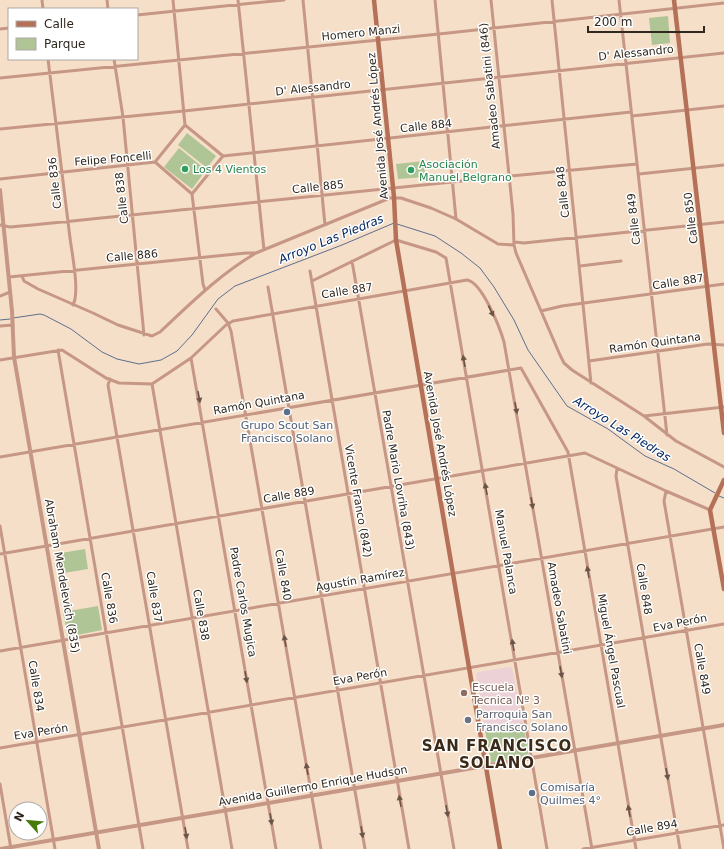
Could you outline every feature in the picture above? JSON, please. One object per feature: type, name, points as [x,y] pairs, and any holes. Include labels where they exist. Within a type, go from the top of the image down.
[{"type":"main road","name":"Avenida José Andrés López","points":[[374,0],[393,188],[396,240],[500,849]]},
{"type":"main road","name":"Calle 850","points":[[674,0],[724,433]]},
{"type":"main road","points":[[724,480],[713,500],[710,510],[724,589]]},
{"type":"street","points":[[155,162],[185,125],[173,0]]},
{"type":"street","points":[[238,0],[264,250]]},
{"type":"street","points":[[138,15],[284,0]]},
{"type":"street","points":[[303,0],[325,225]]},
{"type":"street","points":[[435,0],[456,219]]},
{"type":"street","name":"Amadeo Sabatini (846)","points":[[490,0],[515,243],[541,311],[564,362],[591,383],[644,416],[668,435],[724,467]]},
{"type":"street","name":"Calle 848","points":[[552,0],[591,383]]},
{"type":"street","name":"Calle 849","points":[[619,0],[668,435]]},
{"type":"street","name":"Homero Manzi","points":[[0,78],[439,34],[724,3]]},
{"type":"street","name":"D' Alessandro","points":[[0,129],[443,84],[724,52]]},
{"type":"street","name":"Calle 836","points":[[48,60],[63,172],[76,298],[73,305]]},
{"type":"street","name":"Calle 838","points":[[114,60],[123,117],[144,335]]},
{"type":"street","points":[[632,116],[724,106]]},
{"type":"street","name":"Calle 884","points":[[223,156],[631,112]]},
{"type":"street","points":[[185,125],[223,156],[192,194],[195,209],[199,258],[205,290]]},
{"type":"street","name":"Felipe Foncelli","points":[[0,178],[128,166],[155,162],[192,194]]},
{"type":"street","name":"Calle 885","points":[[2,226],[195,209],[637,164]]},
{"type":"street","points":[[639,174],[724,165]]},
{"type":"street","name":"Abraham Mendelevich (835)","points":[[0,190],[2,226],[12,311],[14,357],[99,849]]},
{"type":"street","points":[[22,276],[26,283],[73,305],[144,335],[154,336],[205,290],[239,263],[256,253],[325,225],[394,200],[431,208],[456,219],[495,242],[524,244],[724,222]]},
{"type":"street","points":[[312,281],[396,240]]},
{"type":"street","name":"Manuel Palanca","points":[[396,240],[440,253],[446,258],[547,849]]},
{"type":"street","name":"Calle 886","points":[[9,277],[256,253]]},
{"type":"street","name":"Padre Mario Lovriha (843)","points":[[352,261],[406,581],[454,849]]},
{"type":"street","points":[[580,266],[621,261]]},
{"type":"street","name":"Vicente Franco (842)","points":[[310,272],[409,849]]},
{"type":"street","name":"Calle 887","points":[[228,323],[316,305],[469,280]]},
{"type":"street","name":"Amadeo Sabatini","points":[[469,280],[478,286],[499,328],[504,342],[592,848]]},
{"type":"street","name":"Calle 887","points":[[541,311],[724,284]]},
{"type":"street","points":[[268,287],[365,849]]},
{"type":"street","points":[[0,296],[10,292]]},
{"type":"street","name":"Calle 840","points":[[216,310],[228,323],[231,331],[321,849]]},
{"type":"street","points":[[0,360],[58,350],[65,351],[110,379],[126,385],[152,384],[191,358],[228,323]]},
{"type":"street","points":[[0,326],[13,324]]},
{"type":"street","name":"Ramón Quintana","points":[[589,361],[708,344],[724,345]]},
{"type":"street","name":"Calle 836","points":[[58,350],[143,849]]},
{"type":"street","name":"Padre Carlos Mugica","points":[[191,358],[276,849]]},
{"type":"street","name":"Ramón Quintana","points":[[0,457],[467,376],[521,368]]},
{"type":"street","name":"Miguel Ángel Pascual","points":[[521,368],[555,427],[569,456],[636,849]]},
{"type":"street","name":"Calle 837","points":[[110,379],[108,385],[188,849]]},
{"type":"street","name":"Calle 838","points":[[152,384],[232,849]]},
{"type":"street","points":[[644,416],[722,408]]},
{"type":"street","name":"Calle 889","points":[[0,554],[582,454],[590,455],[617,469]]},
{"type":"street","points":[[617,469],[710,510]]},
{"type":"street","name":"Calle 848","points":[[617,469],[615,474],[680,849]]},
{"type":"street","name":"Calle 849","points":[[666,491],[664,501],[703,728],[722,826],[724,849]]},
{"type":"street","name":"Calle 834","points":[[0,526],[55,849]]},
{"type":"street","name":"Agustín Ramírez","points":[[0,651],[724,528]]},
{"type":"street","name":"Eva Perón","points":[[0,748],[424,675],[644,639],[724,624]]},
{"type":"street","name":"Avenida Guillermo Enrique Hudson","points":[[0,849],[724,725]]},
{"type":"street","points":[[0,784],[11,848]]},
{"type":"street","name":"Calle 894","points":[[583,849],[722,826]]},
{"type":"shaded area","points":[[510,667],[512,668],[523,723],[485,730],[476,674],[478,672]]},
{"type":"green space","points":[[668,16],[670,43],[652,45],[649,18]]},
{"type":"green space","points":[[187,133],[216,156],[207,168],[178,145]]},
{"type":"green space","name":"Los 4 Vientos","points":[[179,148],[206,170],[192,189],[164,167]]},
{"type":"green space","name":"Asociación Manuel Belgrano","points":[[424,161],[425,177],[398,179],[396,164]]},
{"type":"green space","points":[[85,549],[88,569],[58,574],[55,554]]},
{"type":"green space","points":[[98,606],[102,630],[68,637],[63,612]]},
{"type":"green space","points":[[523,723],[529,756],[491,763],[485,730]]},
{"type":"waterway","name":"Arroyo Las Piedras","points":[[13,318],[40,314],[44,315],[71,329],[102,352],[117,359],[139,364],[161,360],[177,351],[192,335],[218,299],[235,286],[342,245],[394,223]]},
{"type":"waterway","name":"Arroyo Las Piedras","points":[[397,224],[435,236],[461,253],[480,268],[494,287],[514,320],[528,350],[567,406],[608,429],[645,456],[674,469],[715,493]]},
{"type":"waterway","name":"Arroyo Las Piedras","points":[[0,320],[10,319]]},
{"type":"waterway","name":"Arroyo Las Piedras","points":[[719,496],[724,498]]},
{"type":"place","name":"Los 4 Vientos","points":[[185,169]]},
{"type":"place","name":"Asociación Manuel Belgrano","points":[[411,170]]},
{"type":"place","name":"Grupo Scout San Francisco Solano","points":[[287,412]]},
{"type":"place","name":"Escuela Tecnica Nº 3","points":[[464,693]]},
{"type":"place","name":"Parroquia San Francisco Solano","points":[[468,720]]},
{"type":"place","name":"Comisaría Quilmes 4°","points":[[532,793]]},
{"type":"district","name":"SAN FRANCISCO SOLANO","points":[[497,754]]}]
